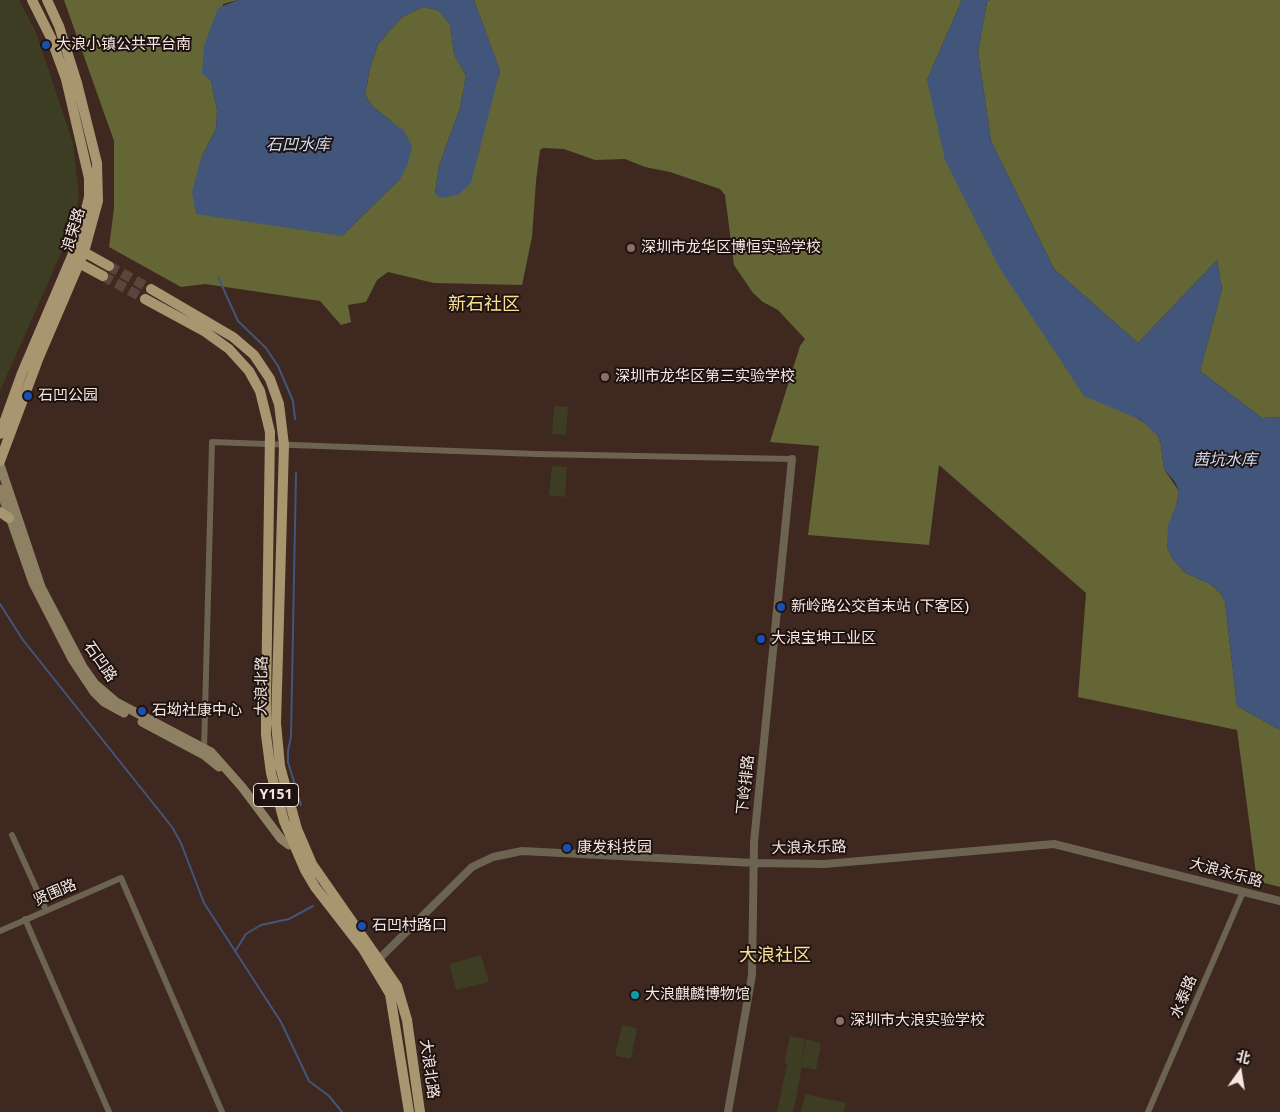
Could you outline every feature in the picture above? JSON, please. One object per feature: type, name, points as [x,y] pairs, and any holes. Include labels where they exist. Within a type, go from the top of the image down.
[{"type":"main road","name":"浪荣路","points":[[32,0],[51,38],[61,64],[89,178],[86,214],[79,251]]},
{"type":"main road","name":"浪荣路","points":[[0,434],[18,382],[97,209],[98,170],[77,83],[48,0]]},
{"type":"main road","points":[[79,251],[80,263],[103,276]]},
{"type":"main road","points":[[79,251],[109,266]]},
{"type":"main road","name":"浪荣路","points":[[0,461],[38,357],[80,263]]},
{"type":"main road","name":"大浪北路","points":[[151,289],[225,331],[254,355],[270,379],[279,404],[284,445],[276,722],[280,766],[297,829],[312,864],[376,962],[388,989],[394,1005],[410,1112]]},
{"type":"main road","name":"大浪北路","points":[[145,299],[204,331],[229,349],[249,371],[260,391],[267,413],[270,445],[266,735],[274,789],[293,844],[315,887],[376,962],[393,977],[405,1008],[420,1112]]},
{"type":"main road","name":"石凹路","points":[[0,465],[41,587],[83,666],[95,684],[116,702],[204,751],[226,767],[276,833],[285,843],[292,846],[293,844]]},
{"type":"main road","name":"石凹路","points":[[0,489],[40,599],[88,685],[104,702],[204,751]]},
{"type":"main road","points":[[0,512],[9,518]]},
{"type":"street","points":[[204,751],[212,442],[792,459]]},
{"type":"street","name":"下岭排路","points":[[728,1112],[751,981],[754,863],[792,459]]},
{"type":"street","points":[[12,835],[46,910]]},
{"type":"street","name":"大浪永乐路","points":[[376,962],[466,872],[494,857],[522,851],[754,863],[825,864],[1054,844],[1280,901]]},
{"type":"street","name":"贤围路","points":[[0,931],[121,878],[222,1112]]},
{"type":"street","name":"水泰路","points":[[1148,1112],[1244,892]]},
{"type":"street","points":[[25,919],[109,1112]]},
{"type":"green space","points":[[0,0],[19,0],[36,32],[73,143],[79,195],[74,219],[59,258],[0,391]]},
{"type":"green space","points":[[64,0],[238,0],[223,4],[211,81],[217,110],[216,129],[201,158],[342,236],[400,179],[390,120],[373,107],[365,95],[370,68],[378,44],[402,17],[423,7],[438,10],[450,24],[454,54],[466,76],[460,108],[439,166],[435,193],[493,93],[500,71],[474,0],[962,0],[927,80],[1132,415],[1151,427],[1158,436],[1164,469],[1179,491],[1172,516],[1167,547],[1172,558],[1184,572],[1212,585],[1225,602],[1237,706],[1280,730],[1280,887],[1257,881],[1237,730],[1078,697],[1086,593],[939,465],[929,545],[808,535],[819,446],[770,442],[800,346],[805,339],[778,310],[763,302],[753,293],[734,265],[725,195],[720,189],[670,172],[645,167],[625,159],[595,160],[564,149],[543,148],[540,150],[532,237],[522,285],[434,283],[388,272],[377,280],[366,302],[348,305],[351,322],[341,325],[320,301],[205,284],[181,287],[109,247],[114,208],[114,141]]},
{"type":"green space","points":[[990,0],[1280,0],[1280,417],[1262,418],[1200,371],[1222,289],[1217,260],[1138,343],[1054,269],[991,141],[978,52],[987,2]]},
{"type":"green space","points":[[554,406],[568,407],[566,435],[552,434]]},
{"type":"green space","points":[[552,466],[567,467],[565,497],[549,495]]},
{"type":"green space","points":[[481,955],[489,982],[456,990],[449,964]]},
{"type":"green space","points":[[622,1025],[637,1028],[631,1059],[615,1056]]},
{"type":"green space","points":[[790,1036],[805,1039],[800,1067],[806,1039],[821,1043],[816,1070],[802,1067],[793,1112],[777,1112],[787,1064],[784,1063]]},
{"type":"green space","points":[[805,1094],[846,1103],[844,1112],[801,1112]]},
{"type":"water","name":"石凹水库","points":[[238,0],[474,0],[500,70],[471,183],[458,195],[441,198],[435,194],[439,166],[460,108],[466,76],[454,54],[450,24],[438,10],[423,7],[402,17],[378,44],[370,68],[365,95],[373,107],[404,131],[412,146],[408,164],[400,179],[342,236],[196,214],[192,192],[201,158],[216,129],[217,110],[211,81],[202,73],[204,46],[218,8]]},
{"type":"water","name":"茜坑水库","points":[[962,0],[990,0],[987,2],[978,52],[991,141],[1054,269],[1138,343],[1217,260],[1222,289],[1200,371],[1262,418],[1280,417],[1280,730],[1237,706],[1225,602],[1212,585],[1184,572],[1172,558],[1167,547],[1168,525],[1176,507],[1179,491],[1175,482],[1164,469],[1158,436],[1141,420],[1084,396],[999,267],[945,160],[927,80]]},
{"type":"waterway","points":[[218,277],[238,321],[266,348],[278,366],[293,401],[295,419]]},
{"type":"waterway","points":[[296,473],[291,736],[288,762],[301,805]]},
{"type":"waterway","points":[[0,604],[23,640],[172,827],[181,843],[204,903],[281,1022],[309,1081],[329,1096],[342,1112]]},
{"type":"waterway","points":[[236,950],[246,934],[261,925],[289,919],[313,906]]},
{"type":"tunnel","points":[[109,266],[151,289]]},
{"type":"tunnel","points":[[103,276],[145,299]]},
{"type":"place","name":"大浪小镇公共平台南","points":[[46,45]]},
{"type":"place","name":"深圳市龙华区博恒实验学校","points":[[631,248]]},
{"type":"place","name":"深圳市龙华区第三实验学校","points":[[605,377]]},
{"type":"place","name":"石凹公园","points":[[28,396]]},
{"type":"place","name":"新岭路公交首末站 (下客区)","points":[[781,607]]},
{"type":"place","name":"大浪宝坤工业区","points":[[761,639]]},
{"type":"place","name":"石坳社康中心","points":[[142,711]]},
{"type":"place","name":"康发科技园","points":[[567,848]]},
{"type":"place","name":"石凹村路口","points":[[362,926]]},
{"type":"place","name":"大浪麒麟博物馆","points":[[635,995]]},
{"type":"place","name":"深圳市大浪实验学校","points":[[840,1021]]},
{"type":"district","name":"新石社区","points":[[484,305]]},
{"type":"district","name":"大浪社区","points":[[775,956]]}]
